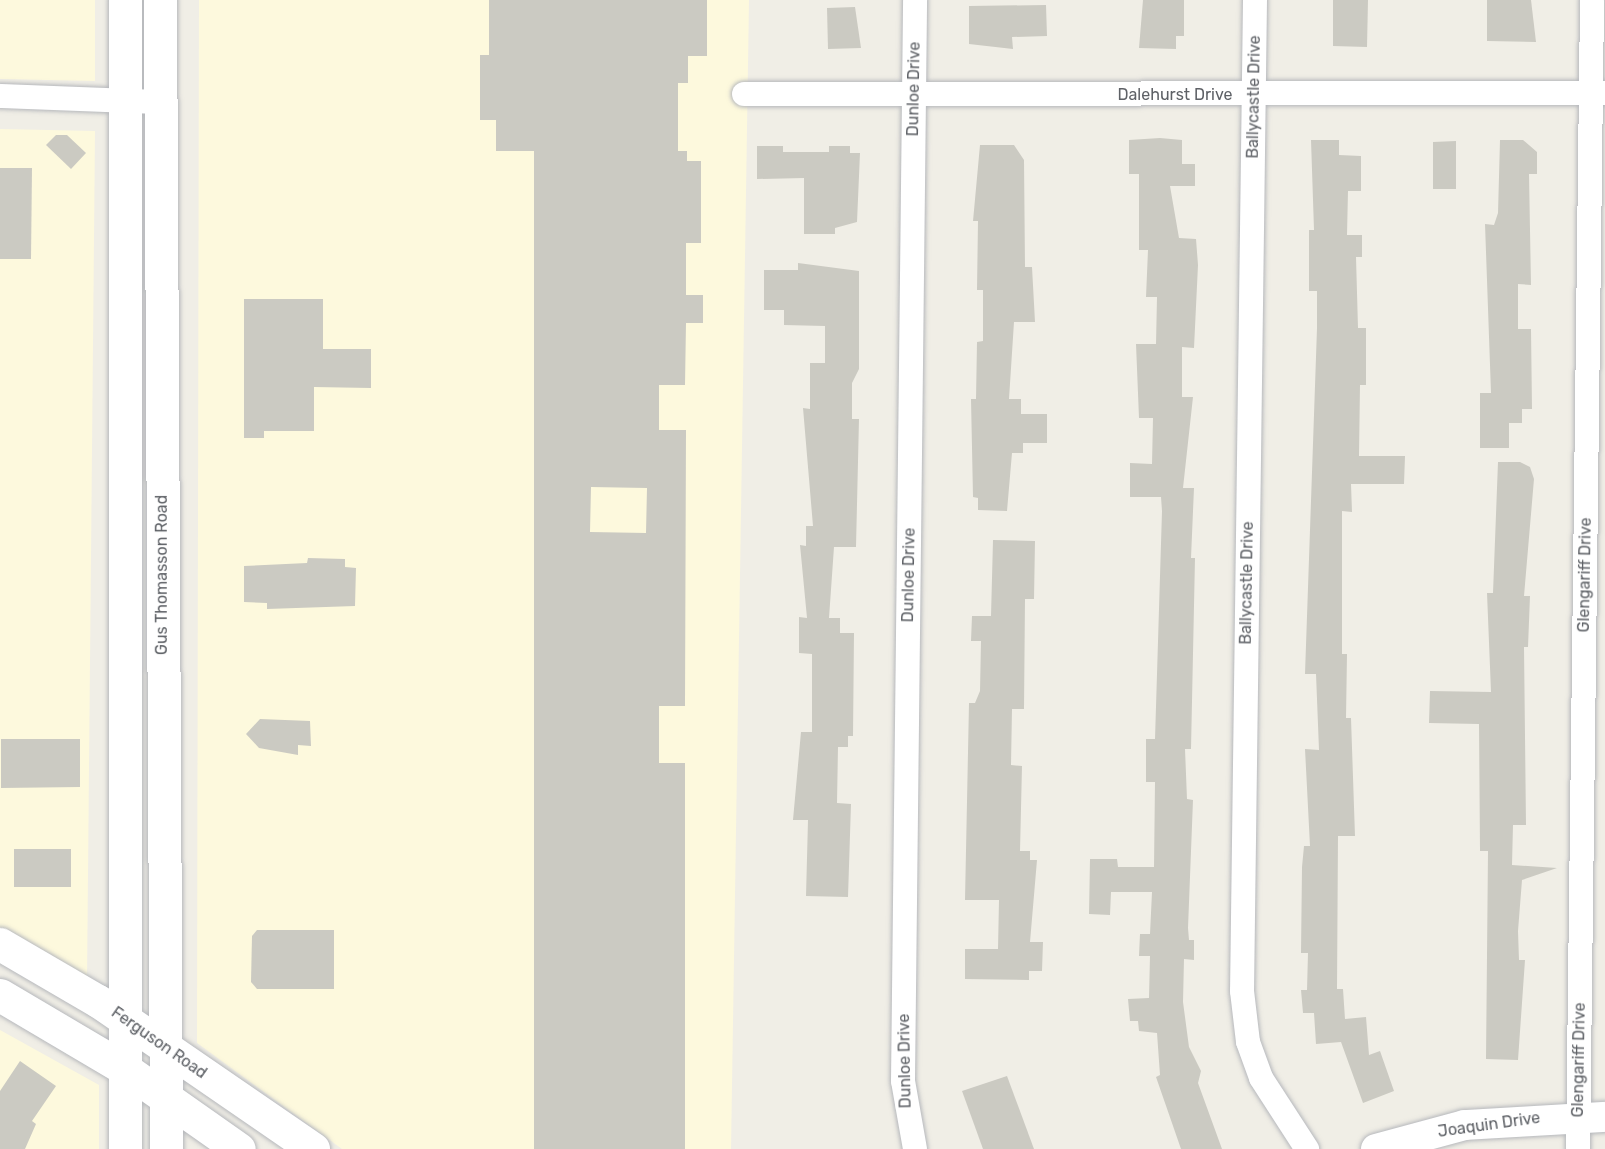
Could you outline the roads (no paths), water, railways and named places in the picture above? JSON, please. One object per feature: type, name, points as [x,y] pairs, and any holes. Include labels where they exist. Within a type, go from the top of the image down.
[{"type":"main road","points":[[125,0],[125,1149]]},
{"type":"main road","name":"Gus Thomasson Road","points":[[160,0],[163,1045],[166,1149]]},
{"type":"main road","points":[[126,512],[162,513]]},
{"type":"main road","name":"Ferguson Road","points":[[0,945],[126,1020],[313,1149]]},
{"type":"main road","points":[[0,995],[125,1069],[239,1149]]},
{"type":"street","name":"Dunloe Drive","points":[[915,0],[903,1080],[915,1149]]},
{"type":"street","name":"Ballycastle Drive","points":[[1255,0],[1242,991],[1248,1042],[1261,1078],[1307,1149]]},
{"type":"street","name":"Glengariff Drive","points":[[1578,1149],[1592,1117],[1598,93],[1592,0]]},
{"type":"street","name":"Dalehurst Drive","points":[[744,94],[1598,93]]},
{"type":"street","points":[[0,96],[125,98],[159,102]]},
{"type":"street","name":"Joaquin Drive","points":[[1376,1149],[1465,1125],[1592,1117]]}]
